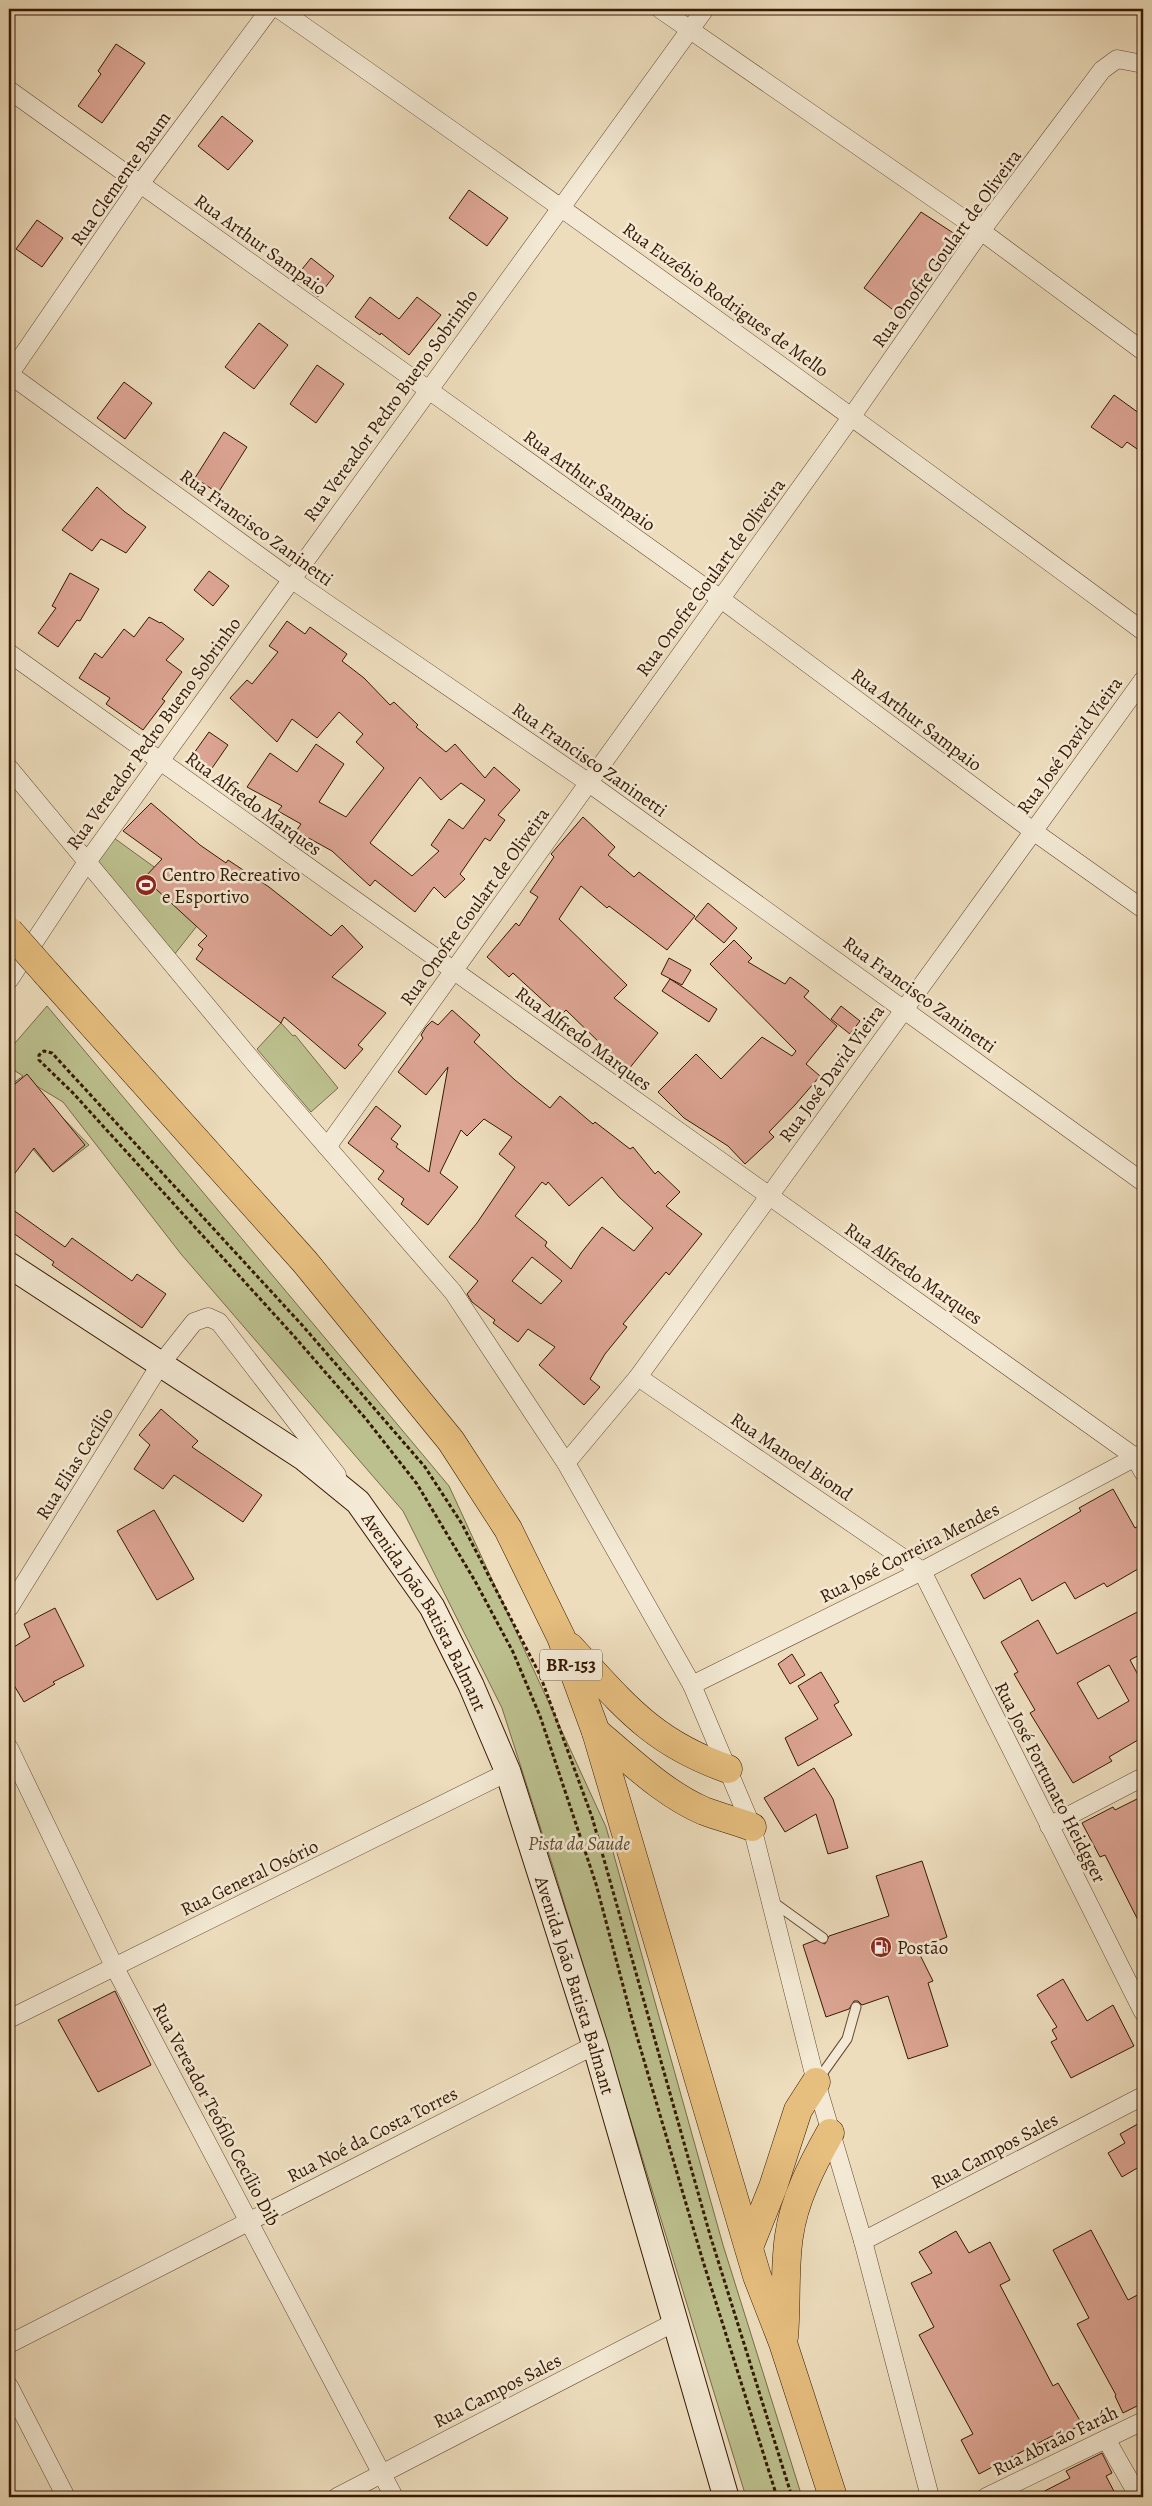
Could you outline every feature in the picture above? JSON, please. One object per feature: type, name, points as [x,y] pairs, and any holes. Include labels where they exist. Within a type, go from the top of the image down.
[{"type":"highway","name":"BR-153","points":[[9,931],[305,1262],[450,1441],[508,1529],[561,1637],[596,1732],[749,2247],[833,2497]]},
{"type":"highway","points":[[561,1637],[627,1709],[649,1729],[675,1747],[728,1769]]},
{"type":"highway","points":[[596,1732],[637,1767],[673,1793],[703,1810],[752,1826]]},
{"type":"highway","points":[[749,2247],[773,2188],[798,2110],[816,2082]]},
{"type":"highway","points":[[783,2344],[789,2237],[794,2214],[817,2157],[830,2133]]},
{"type":"street","name":"Rua Clemente Baum","points":[[9,374],[140,184],[270,9]]},
{"type":"street","name":"Rua Euzébio Rodrigues de Mello","points":[[279,9],[561,206],[852,416],[1143,631]]},
{"type":"street","points":[[660,9],[981,232],[1143,351]]},
{"type":"street","name":"Rua Vereador Pedro Bueno Sobrinho","points":[[9,980],[86,862],[705,9]]},
{"type":"street","name":"Rua Onofre Goulart de Oliveira","points":[[327,1147],[852,416],[981,232],[1102,70],[1117,59],[1143,64]]},
{"type":"street","name":"Rua Arthur Sampaio","points":[[9,90],[720,599],[1032,831],[1143,909]]},
{"type":"street","name":"Rua Francisco Zaninetti","points":[[9,374],[291,579],[589,783],[904,1008],[1143,1182]]},
{"type":"street","name":"Rua Alfredo Marques","points":[[9,653],[768,1196],[1141,1460]]},
{"type":"street","name":"Rua José David Vieira","points":[[566,1463],[638,1377],[1143,680]]},
{"type":"street","points":[[9,768],[327,1147],[453,1292],[566,1463],[692,1685],[752,1826],[816,2082],[864,2241],[930,2497]]},
{"type":"street","name":"Avenida João Batista Balmant","points":[[9,1265],[304,1458],[358,1502],[432,1607],[471,1685],[508,1772],[595,2045],[677,2321],[726,2497]]},
{"type":"street","name":"Rua Elias Cecílio","points":[[9,1608],[160,1365],[194,1322],[208,1317],[219,1322],[358,1502]]},
{"type":"street","name":"Rua Manoel Biond","points":[[638,1377],[922,1571]]},
{"type":"street","name":"Rua José Correira Mendes","points":[[692,1685],[1141,1460]]},
{"type":"street","name":"Rua José Fortunato Heidgger","points":[[922,1571],[1143,2012]]},
{"type":"street","name":"Rua Vereador Teófilo Cecílio Dib","points":[[9,1748],[115,1968],[394,2497]]},
{"type":"street","name":"Rua General Osório","points":[[9,2019],[508,1772]]},
{"type":"street","points":[[1049,1826],[1143,1777]]},
{"type":"street","name":"Rua Noé da Costa Torres","points":[[9,2344],[595,2045]]},
{"type":"street","name":"Rua Campos Sales","points":[[864,2241],[1143,2096]]},
{"type":"street","name":"Rua Campos Sales","points":[[337,2497],[677,2321]]},
{"type":"street","points":[[9,2386],[66,2497]]},
{"type":"street","name":"Rua Abraão Faráh","points":[[986,2497],[1143,2421]]},
{"type":"street","points":[[1106,2439],[1139,2497]]},
{"type":"lane","points":[[770,1900],[823,1938]]},
{"type":"lane","points":[[816,2082],[847,2039],[856,2007]]},
{"type":"green space","name":"Centro Recreativo e Esportivo","points":[[114,838],[211,908],[174,955],[94,862]]},
{"type":"green space","name":"Pista da Saude","points":[[47,1006],[449,1486],[606,1827],[723,2245],[802,2497],[746,2497],[555,1873],[502,1708],[403,1511],[181,1254],[63,1102],[25,1079],[89,1145],[53,1172],[9,1122],[9,1086],[23,1076],[9,1067],[9,1050]]},
{"type":"green space","points":[[281,1023],[293,1036],[295,1035],[338,1088],[311,1112],[257,1049]]},
{"type":"building","points":[[116,44],[145,63],[102,123],[78,106],[101,74],[98,71]]},
{"type":"building","points":[[222,116],[253,141],[228,170],[198,146]]},
{"type":"building","points":[[469,190],[508,218],[487,246],[449,218]]},
{"type":"building","points":[[921,212],[958,236],[900,315],[864,288]]},
{"type":"building","points":[[37,220],[63,238],[42,267],[16,249]]},
{"type":"building","points":[[311,258],[334,276],[318,297],[295,278]]},
{"type":"building","points":[[370,297],[399,319],[417,297],[441,315],[409,355],[381,333],[380,335],[355,317]]},
{"type":"building","points":[[259,323],[288,345],[254,389],[225,367]]},
{"type":"building","points":[[317,365],[344,384],[316,423],[290,404]]},
{"type":"building","points":[[124,382],[152,403],[125,439],[97,418]]},
{"type":"building","points":[[1114,395],[1143,416],[1143,453],[1127,442],[1122,448],[1091,427]]},
{"type":"building","points":[[224,432],[247,447],[218,493],[195,478]]},
{"type":"building","points":[[97,487],[125,512],[146,527],[126,553],[101,539],[92,551],[62,530]]},
{"type":"building","points":[[209,571],[229,586],[213,606],[194,590]]},
{"type":"building","points":[[70,573],[99,589],[80,621],[77,620],[58,647],[38,633],[56,608],[52,606]]},
{"type":"building","points":[[149,617],[161,622],[184,639],[166,660],[182,672],[162,699],[165,701],[143,730],[106,704],[110,698],[79,678],[95,653],[102,658],[124,629],[134,637]]},
{"type":"building","points":[[287,621],[305,634],[310,627],[347,654],[342,661],[364,678],[390,705],[394,702],[418,725],[416,727],[446,752],[455,744],[485,778],[494,767],[520,790],[498,815],[505,820],[490,841],[485,838],[460,874],[465,879],[445,898],[434,887],[415,912],[375,880],[370,886],[332,851],[296,831],[301,824],[278,811],[282,806],[247,787],[270,753],[297,772],[316,744],[344,764],[319,802],[346,817],[384,768],[356,742],[363,734],[339,712],[317,738],[292,719],[277,742],[230,698],[247,680],[252,684],[278,652],[269,646]],"holes":[[[420,777],[441,800],[461,783],[485,800],[463,829],[449,819],[431,845],[439,851],[412,876],[370,843]]]},
{"type":"building","points":[[209,732],[228,745],[208,774],[189,760]]},
{"type":"building","points":[[151,803],[200,845],[226,863],[228,860],[269,887],[331,936],[342,925],[363,947],[332,977],[386,1013],[358,1045],[363,1049],[345,1069],[284,1017],[281,1023],[196,959],[203,949],[198,945],[207,936],[144,878],[162,859],[123,831]]},
{"type":"building","points":[[583,817],[615,847],[608,855],[634,877],[639,872],[695,916],[667,950],[609,906],[607,908],[581,886],[559,919],[627,985],[614,998],[658,1033],[628,1070],[600,1047],[602,1045],[566,1010],[560,1016],[513,973],[509,977],[487,957],[516,923],[519,926],[538,897],[530,892],[554,857],[551,854]]},
{"type":"building","points":[[708,903],[737,928],[724,943],[695,919]]},
{"type":"building","points":[[734,940],[752,958],[748,962],[785,984],[790,977],[809,991],[804,997],[837,1026],[806,1064],[820,1076],[769,1132],[774,1137],[745,1164],[728,1146],[684,1118],[658,1092],[696,1054],[721,1079],[762,1037],[792,1056],[796,1051],[710,964]]},
{"type":"building","points":[[669,958],[691,970],[682,985],[661,974]]},
{"type":"building","points":[[670,979],[717,1009],[709,1022],[662,991]]},
{"type":"building","points":[[841,1006],[860,1021],[850,1034],[831,1019]]},
{"type":"building","points":[[452,1010],[480,1035],[474,1042],[515,1080],[550,1108],[560,1096],[593,1124],[595,1122],[630,1149],[633,1147],[655,1174],[658,1171],[680,1192],[666,1206],[702,1234],[669,1275],[666,1272],[623,1324],[627,1327],[605,1354],[590,1379],[600,1387],[584,1405],[539,1365],[555,1347],[528,1329],[518,1342],[493,1323],[495,1320],[472,1302],[467,1294],[478,1281],[449,1257],[477,1223],[515,1167],[499,1154],[512,1137],[484,1119],[467,1136],[461,1130],[440,1173],[458,1187],[428,1225],[401,1204],[404,1199],[378,1179],[384,1171],[348,1143],[376,1106],[401,1126],[391,1139],[398,1144],[396,1147],[429,1172],[448,1067],[426,1095],[398,1072],[423,1038],[421,1035],[426,1027],[432,1021],[438,1025]],"holes":[[[602,1177],[619,1197],[653,1228],[634,1251],[602,1227],[571,1269],[545,1246],[547,1242],[515,1216],[542,1182],[546,1185],[548,1182],[569,1206]],[[532,1257],[562,1281],[541,1304],[512,1281]]]},
{"type":"building","points":[[27,1074],[85,1145],[53,1172],[34,1148],[9,1181],[9,1089]]},
{"type":"building","points":[[9,1207],[65,1247],[72,1238],[132,1281],[137,1274],[166,1294],[142,1328],[52,1265],[54,1262],[9,1230]]},
{"type":"building","points":[[161,1409],[198,1441],[192,1447],[262,1495],[243,1522],[174,1475],[163,1489],[134,1469],[150,1445],[139,1435]]},
{"type":"building","points":[[1113,1489],[1135,1528],[1143,1523],[1143,1566],[1107,1587],[1104,1583],[1075,1599],[1065,1582],[1032,1601],[1020,1578],[984,1599],[971,1575],[1081,1511],[1079,1508]]},
{"type":"building","points":[[154,1510],[194,1579],[157,1600],[117,1531]]},
{"type":"building","points":[[55,1608],[84,1666],[53,1682],[55,1684],[24,1702],[9,1677],[9,1650],[30,1637],[24,1624]]},
{"type":"building","points":[[1143,1609],[1143,1653],[1130,1660],[1143,1684],[1143,1737],[1109,1757],[1112,1761],[1073,1783],[1030,1713],[1035,1710],[1014,1674],[1018,1672],[1001,1642],[1038,1620],[1057,1654]],"holes":[[[1109,1665],[1129,1701],[1098,1719],[1077,1683]]]},
{"type":"building","points":[[792,1654],[805,1675],[790,1684],[778,1664]]},
{"type":"building","points":[[821,1672],[839,1702],[834,1705],[852,1735],[798,1766],[785,1738],[818,1719],[798,1686]]},
{"type":"building","points":[[814,1768],[833,1799],[848,1848],[828,1854],[816,1814],[785,1832],[764,1798]]},
{"type":"building","points":[[1143,1796],[1143,1930],[1105,1855],[1100,1857],[1082,1823],[1113,1807],[1115,1810]]},
{"type":"building","points":[[922,1861],[947,1937],[917,1949],[933,1981],[928,1983],[948,2046],[908,2059],[888,1996],[862,2005],[858,2001],[854,2001],[849,2009],[826,2017],[803,1945],[816,1940],[825,1944],[829,1936],[889,1916],[876,1876]]},
{"type":"building","points":[[1063,1979],[1087,2021],[1113,2005],[1134,2046],[1071,2078],[1051,2042],[1057,2039],[1052,2030],[1057,2027],[1037,1995]]},
{"type":"building","points":[[115,1991],[151,2065],[98,2092],[58,2020]]},
{"type":"building","points":[[1143,2121],[1143,2175],[1139,2167],[1122,2177],[1108,2153],[1125,2143],[1120,2134]]},
{"type":"building","points":[[1091,2230],[1128,2300],[1143,2292],[1143,2403],[1123,2413],[1116,2395],[1077,2324],[1089,2318],[1053,2250]]},
{"type":"building","points":[[956,2231],[969,2253],[990,2242],[1010,2280],[1000,2285],[1053,2386],[1058,2383],[1082,2424],[1054,2440],[1052,2436],[979,2474],[961,2440],[973,2434],[919,2335],[934,2327],[911,2283],[932,2273],[919,2252]]},
{"type":"building","points":[[1102,2453],[1112,2473],[1106,2476],[1117,2497],[1033,2497],[1070,2478],[1066,2471]]},
{"type":"place","name":"Centro Recreativo e Esportivo","points":[[146,885]]},
{"type":"place","name":"Postão","points":[[881,1947]]}]
